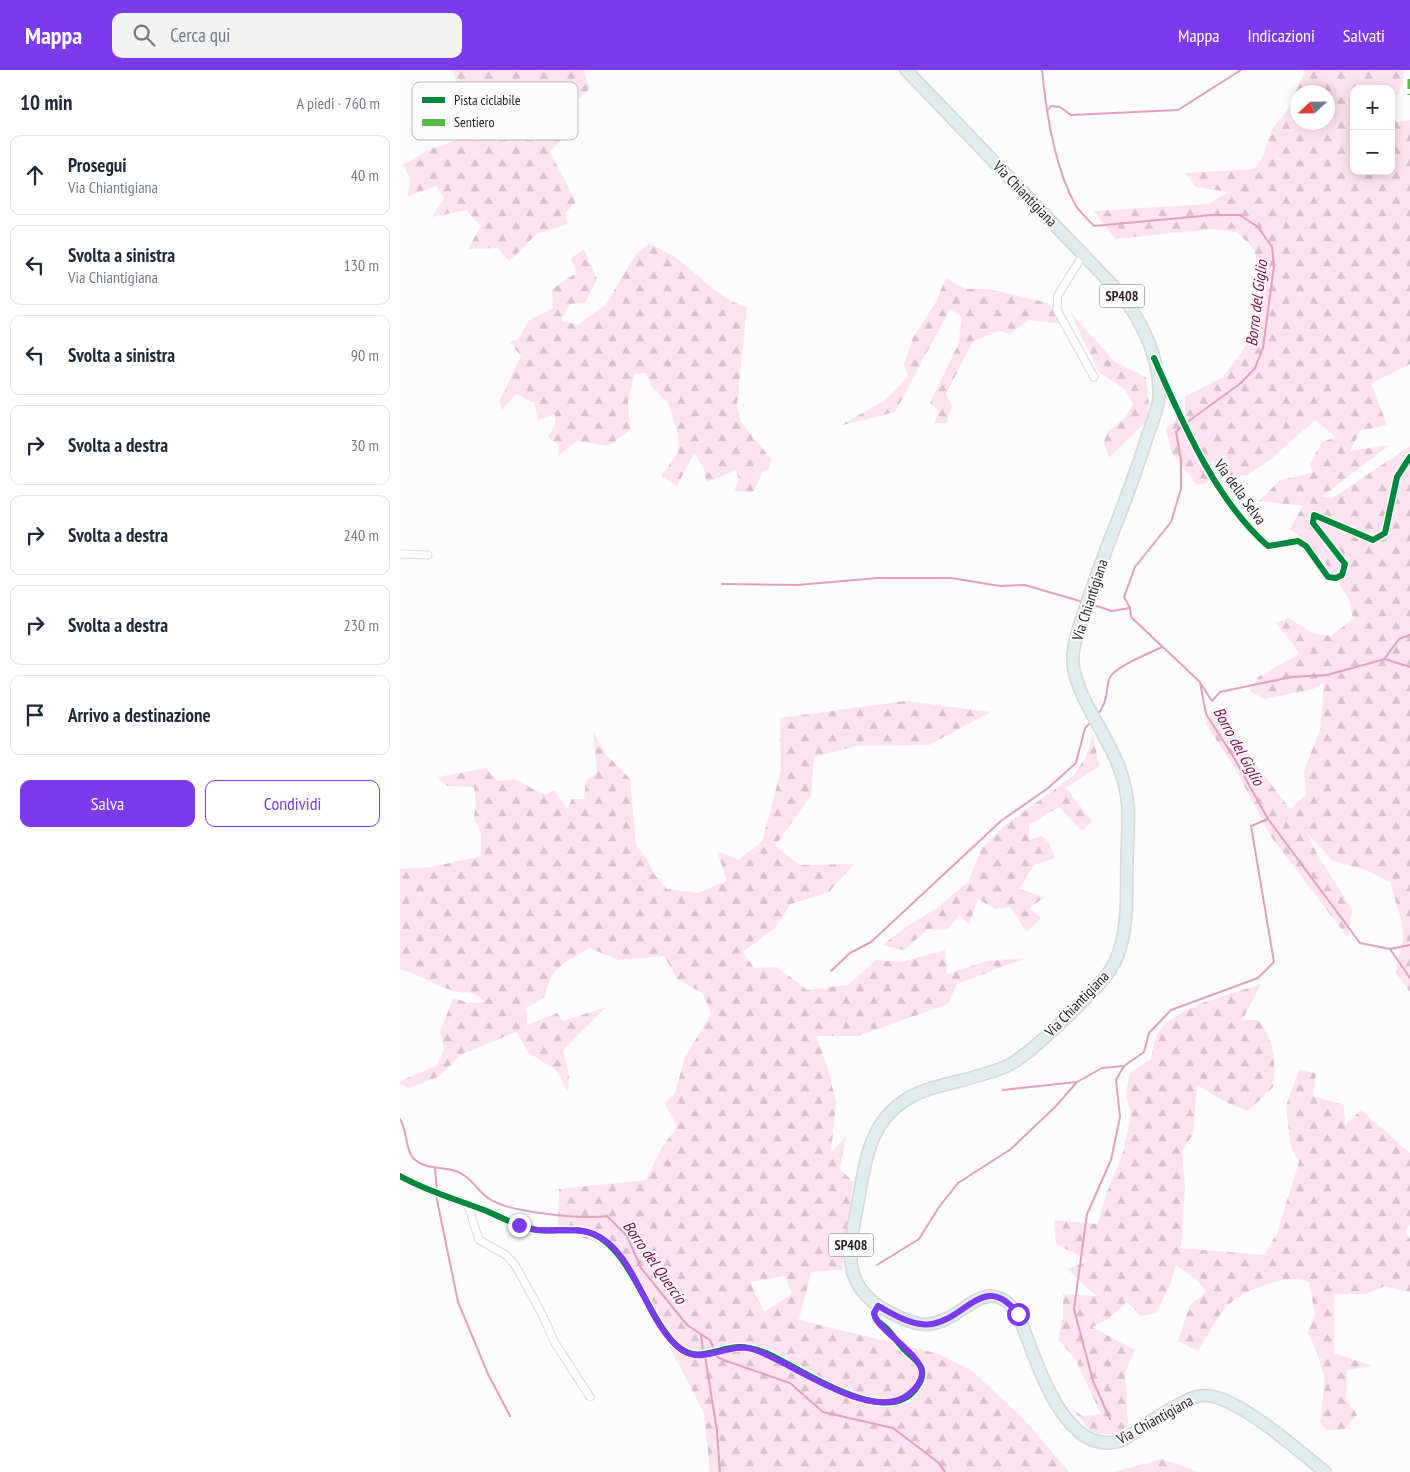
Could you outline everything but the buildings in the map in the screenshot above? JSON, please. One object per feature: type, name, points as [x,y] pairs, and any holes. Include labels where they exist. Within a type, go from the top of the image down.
[{"type":"main road","name":"Via Chiantigiana","points":[[906,70],[1083,255],[1138,316],[1154,358],[1159,398],[1143,452],[1092,588],[1074,643],[1073,664],[1078,683],[1119,766],[1128,808],[1125,923],[1120,949],[1111,968],[1100,982],[1034,1048],[1011,1064],[914,1095],[893,1110],[878,1126],[867,1151],[851,1248],[854,1277],[862,1292],[878,1306],[911,1322],[928,1324],[952,1316],[980,1298],[999,1297],[1010,1304],[1018,1314],[1062,1415],[1085,1437],[1112,1444],[1123,1440],[1189,1399],[1214,1395],[1226,1399],[1253,1417],[1325,1472]]},
{"type":"street","points":[[1083,255],[1058,295],[1057,310],[1094,377]]},
{"type":"street","name":"Via della Selva","points":[[1154,358],[1186,430],[1203,461],[1250,530],[1268,546],[1298,541],[1306,546],[1328,577],[1336,578],[1342,575],[1345,564],[1313,523],[1314,516],[1373,540],[1385,533],[1397,476],[1410,457]]},
{"type":"street","points":[[400,554],[428,555]]},
{"type":"street","points":[[400,1176],[427,1190],[519,1225],[538,1230],[585,1232],[604,1241],[616,1252],[661,1324],[675,1344],[684,1351],[704,1356],[730,1348],[750,1348],[767,1354],[851,1397],[892,1401],[905,1397],[917,1387],[922,1373],[920,1364],[914,1356],[907,1352],[876,1321],[874,1313],[878,1306]]},
{"type":"street","points":[[468,1205],[479,1240],[506,1255],[514,1265],[541,1312],[555,1343],[590,1397]]},
{"type":"green space","points":[[452,70],[583,70],[590,88],[578,100],[578,82],[456,82]]},
{"type":"green space","points":[[1305,70],[1405,70],[1399,93],[1395,96],[1395,85],[1350,85],[1350,175],[1395,175],[1395,122],[1410,120],[1410,364],[1371,383],[1387,425],[1360,431],[1350,451],[1390,445],[1321,497],[1333,498],[1410,446],[1410,992],[1396,972],[1403,938],[1401,919],[1390,882],[1365,870],[1333,861],[1307,833],[1316,852],[1352,910],[1348,938],[1270,835],[1235,768],[1205,723],[1217,709],[1230,713],[1234,736],[1290,809],[1306,795],[1304,770],[1320,730],[1324,683],[1313,689],[1264,699],[1250,691],[1258,677],[1299,654],[1294,645],[1275,623],[1289,618],[1312,633],[1331,636],[1353,619],[1349,599],[1331,571],[1308,542],[1290,529],[1303,506],[1259,501],[1280,480],[1312,473],[1310,464],[1322,442],[1336,437],[1315,420],[1271,459],[1247,475],[1225,476],[1212,459],[1207,483],[1197,485],[1172,453],[1166,429],[1185,412],[1185,396],[1223,377],[1253,336],[1261,282],[1254,249],[1237,232],[1213,229],[1115,239],[1094,211],[1208,204],[1228,192],[1196,187],[1185,173],[1254,169],[1263,156],[1272,129],[1290,106],[1290,130],[1335,130],[1335,85],[1299,85]]},
{"type":"green space","points":[[457,140],[561,140],[550,152],[576,202],[565,213],[568,224],[537,234],[509,261],[498,248],[468,249],[481,226],[466,210],[432,217],[444,198],[436,186],[408,196],[410,178],[403,165],[428,150]]},
{"type":"green space","points":[[648,244],[675,257],[721,294],[733,302],[747,307],[737,405],[741,422],[771,459],[769,469],[763,471],[753,492],[734,491],[739,480],[736,470],[706,483],[704,469],[694,453],[677,486],[661,476],[678,453],[678,436],[669,404],[652,387],[646,373],[634,374],[628,401],[630,430],[609,446],[577,441],[558,456],[559,445],[548,437],[555,426],[555,414],[538,420],[534,403],[516,394],[502,410],[500,399],[521,356],[509,342],[518,339],[529,320],[553,308],[552,289],[576,273],[571,258],[584,249],[597,279],[585,303],[570,304],[561,321],[578,325],[606,304],[636,254]]},
{"type":"green space","points":[[946,278],[966,289],[988,289],[1048,303],[1062,324],[1029,320],[1010,334],[999,331],[973,341],[946,394],[952,407],[946,423],[934,423],[939,411],[930,403],[958,345],[962,317],[950,309],[895,412],[839,426],[884,401],[908,377],[904,364],[913,338],[937,300]]},
{"type":"green space","points":[[1070,312],[1115,362],[1146,377],[1149,407],[1146,422],[1109,458],[1104,442],[1108,431],[1125,418],[1133,404],[1125,390],[1099,372]]},
{"type":"green space","points":[[905,701],[991,712],[929,745],[856,746],[814,757],[811,795],[775,846],[800,865],[854,864],[829,892],[791,904],[775,928],[743,952],[754,968],[777,967],[807,990],[848,985],[876,960],[901,962],[945,950],[947,974],[987,961],[1026,958],[957,984],[948,1004],[858,1036],[816,1036],[828,1069],[836,1103],[831,1153],[846,1136],[840,1169],[853,1182],[842,1270],[811,1272],[799,1320],[939,1354],[971,1370],[1023,1418],[1069,1472],[710,1472],[704,1413],[619,1250],[558,1229],[559,1189],[646,1180],[662,1147],[677,1127],[665,1103],[675,1093],[685,1057],[711,1014],[703,993],[678,980],[664,956],[618,960],[590,948],[560,966],[547,987],[545,997],[526,1008],[527,1025],[557,1013],[563,1021],[606,1007],[563,1050],[569,1075],[568,1092],[556,1070],[529,1053],[516,1032],[462,1054],[438,1077],[408,1088],[400,1084],[400,1081],[436,1066],[444,1049],[440,1032],[453,998],[469,1003],[486,1002],[475,994],[444,988],[400,969],[400,869],[432,867],[481,856],[481,834],[474,818],[476,802],[474,787],[447,786],[438,777],[486,768],[497,781],[514,779],[545,795],[554,790],[567,809],[572,799],[584,799],[586,781],[597,772],[593,731],[605,753],[630,779],[636,845],[647,859],[654,874],[667,889],[698,893],[727,881],[717,851],[738,860],[762,842],[781,770],[780,718]],"holes":[[[785,1276],[792,1294],[764,1312],[750,1282]]]},
{"type":"green space","points":[[1093,734],[1099,766],[1066,788],[1092,821],[1082,831],[1059,807],[1029,825],[1029,840],[1042,836],[1049,843],[1055,858],[1034,865],[1019,889],[1045,897],[1029,908],[1041,918],[1027,932],[1010,907],[995,909],[978,899],[969,925],[959,915],[948,930],[928,929],[904,950],[882,945],[906,927],[937,908],[968,882],[982,848],[1004,826],[1073,776],[1086,757]]},
{"type":"green space","points":[[1261,984],[1242,1020],[1258,1020],[1268,1037],[1274,1060],[1273,1087],[1248,1111],[1228,1103],[1197,1085],[1193,1134],[1182,1152],[1185,1187],[1181,1248],[1264,1255],[1277,1233],[1299,1162],[1291,1147],[1286,1106],[1299,1070],[1316,1073],[1313,1096],[1344,1105],[1345,1125],[1361,1110],[1410,1153],[1410,1225],[1405,1232],[1410,1239],[1410,1292],[1385,1286],[1366,1294],[1334,1294],[1334,1353],[1372,1366],[1347,1370],[1346,1399],[1357,1415],[1345,1429],[1327,1430],[1320,1423],[1325,1380],[1318,1355],[1308,1332],[1315,1315],[1309,1282],[1290,1279],[1278,1281],[1266,1284],[1234,1300],[1219,1316],[1198,1351],[1178,1341],[1190,1305],[1206,1292],[1197,1280],[1176,1265],[1171,1282],[1156,1313],[1141,1316],[1127,1302],[1108,1319],[1092,1327],[1135,1350],[1125,1372],[1128,1425],[1117,1435],[1092,1432],[1071,1408],[1082,1416],[1101,1414],[1076,1360],[1058,1339],[1063,1316],[1063,1294],[1096,1296],[1067,1269],[1089,1261],[1056,1244],[1054,1220],[1098,1224],[1106,1195],[1123,1152],[1131,1116],[1126,1093],[1130,1073],[1151,1059],[1155,1040],[1161,1029],[1181,1013],[1194,1007]]},
{"type":"green space","points":[[1162,1459],[1198,1472],[1115,1472]]},
{"type":"waterway","name":"Borro del Giglio","points":[[1042,70],[1049,122],[1062,175],[1076,206],[1094,226],[1212,215],[1240,215],[1258,227],[1272,247],[1274,266],[1263,348],[1255,368],[1241,383],[1186,423]]},
{"type":"waterway","points":[[1048,110],[1051,106],[1060,107],[1071,115],[1178,110],[1241,70]]},
{"type":"waterway","name":"Borro del Giglio","points":[[1182,426],[1176,432],[1181,460],[1181,489],[1171,522],[1135,567],[1124,597],[1130,608],[1131,617],[1200,682],[1206,714],[1233,756],[1268,819],[1360,943],[1390,949],[1410,978]]},
{"type":"waterway","points":[[722,584],[797,585],[878,578],[951,578],[1000,586],[1025,585],[1083,602]]},
{"type":"waterway","points":[[1090,604],[1112,611],[1130,608]]},
{"type":"waterway","points":[[1385,658],[1399,639],[1410,635]]},
{"type":"waterway","points":[[1097,715],[1107,694],[1109,679],[1112,674],[1124,665],[1162,647]]},
{"type":"waterway","points":[[1201,684],[1212,701],[1220,692],[1291,677],[1327,675],[1385,659],[1410,667]]},
{"type":"waterway","points":[[831,971],[850,953],[871,942],[1001,821],[1048,788],[1076,763],[1085,728],[1092,721]]},
{"type":"waterway","points":[[877,1265],[919,1239],[939,1207],[958,1183],[1011,1149],[1055,1107],[1077,1082],[1102,1068],[1124,1066],[1144,1052],[1149,1033],[1171,1010],[1258,978],[1274,962],[1251,826],[1268,819]]},
{"type":"waterway","points":[[1390,949],[1410,945]]},
{"type":"waterway","points":[[1110,1419],[1093,1381],[1074,1309],[1087,1214],[1111,1160],[1120,1117],[1116,1080],[1124,1066]]},
{"type":"waterway","points":[[1003,1090],[1077,1082]]},
{"type":"waterway","name":"Borro del Quercio","points":[[400,1119],[410,1154],[417,1162],[461,1173],[488,1198],[498,1203],[512,1208],[546,1214],[581,1217],[607,1216],[627,1236],[641,1268],[687,1325],[710,1340],[714,1349]]},
{"type":"waterway","points":[[435,1168],[437,1190]]},
{"type":"waterway","points":[[436,1195],[458,1302],[488,1374],[510,1416]]},
{"type":"waterway","points":[[701,1334],[703,1351]]},
{"type":"waterway","name":"Borro del Quercio","points":[[716,1354],[717,1357],[726,1361],[790,1383],[823,1412],[893,1428],[939,1463],[945,1472]]},
{"type":"waterway","points":[[705,1356],[717,1431],[720,1472]]},
{"type":"marked path","points":[[1410,79],[1410,95]]},
{"type":"cycle path","points":[[1154,358],[1188,433],[1216,483],[1232,506],[1268,546],[1298,541],[1306,546],[1328,577],[1336,578],[1342,575],[1345,564],[1313,523],[1314,515],[1373,540],[1385,533],[1397,477],[1410,457]]},
{"type":"cycle path","points":[[400,1176],[523,1227],[537,1230],[586,1232],[606,1242],[628,1268],[666,1333],[684,1351],[692,1354],[707,1354],[732,1348],[743,1347],[753,1349],[766,1353],[842,1392],[864,1399],[885,1402],[903,1399],[917,1387],[921,1380],[921,1368],[887,1329],[876,1320],[874,1313],[878,1306]]},
{"type":"route","points":[[519,1225],[538,1230],[585,1232],[594,1234],[604,1241],[616,1252],[661,1324],[675,1344],[684,1351],[704,1356],[730,1348],[750,1348],[767,1354],[851,1397],[892,1401],[905,1397],[917,1387],[922,1373],[920,1364],[914,1356],[907,1352],[885,1327],[876,1321],[874,1313],[878,1306],[911,1322],[934,1324],[952,1316],[972,1301],[990,1296],[999,1297],[1010,1304],[1018,1314]]}]
